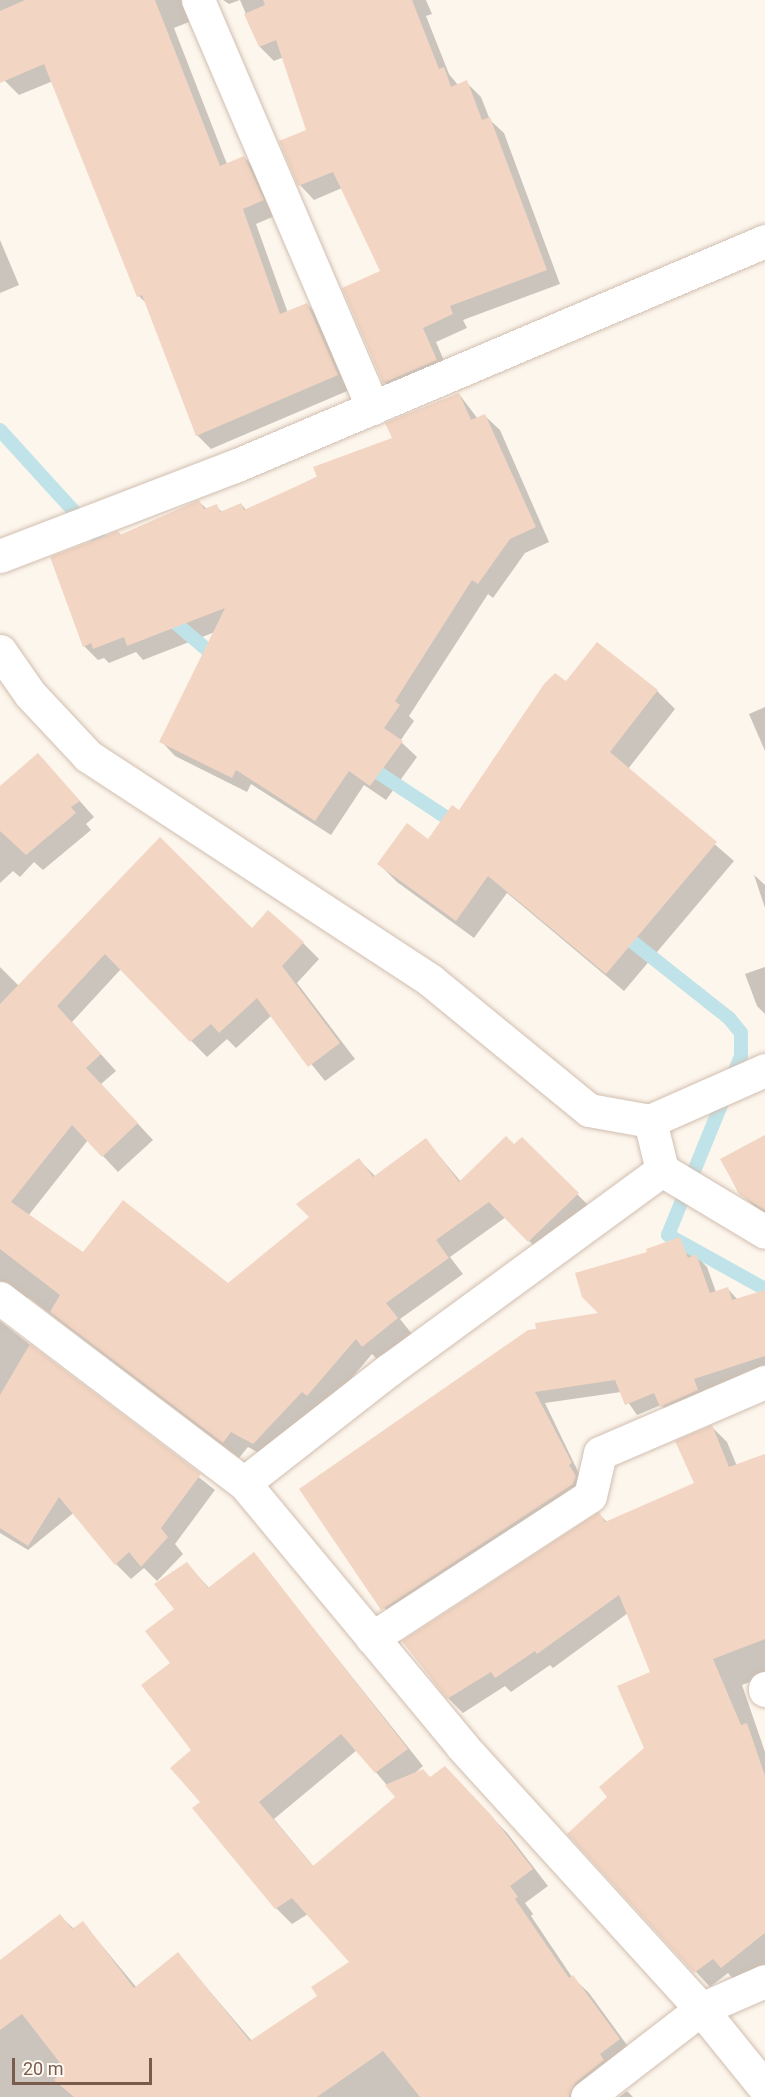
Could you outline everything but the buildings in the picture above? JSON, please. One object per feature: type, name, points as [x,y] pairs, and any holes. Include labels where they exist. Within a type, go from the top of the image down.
[{"type":"street","points":[[198,0],[373,408]]},
{"type":"street","points":[[0,556],[373,408],[765,241]]},
{"type":"street","points":[[0,651],[30,693],[87,756],[430,980],[589,1110],[650,1121],[765,1070]]},
{"type":"street","points":[[650,1121],[662,1170],[765,1232]]},
{"type":"street","points":[[244,1483],[390,1369],[662,1170]]},
{"type":"street","points":[[0,1298],[244,1483],[462,1746],[701,2009],[765,2088]]},
{"type":"street","points":[[372,1638],[590,1496],[600,1453],[765,1382]]},
{"type":"street","points":[[587,2097],[701,2009],[765,1982]]},
{"type":"waterway","points":[[0,430],[110,551]]},
{"type":"waterway","points":[[166,615],[218,659]]},
{"type":"waterway","points":[[365,764],[459,826]]},
{"type":"waterway","points":[[620,932],[729,1018],[741,1033],[741,1056],[668,1235],[765,1289]]}]
